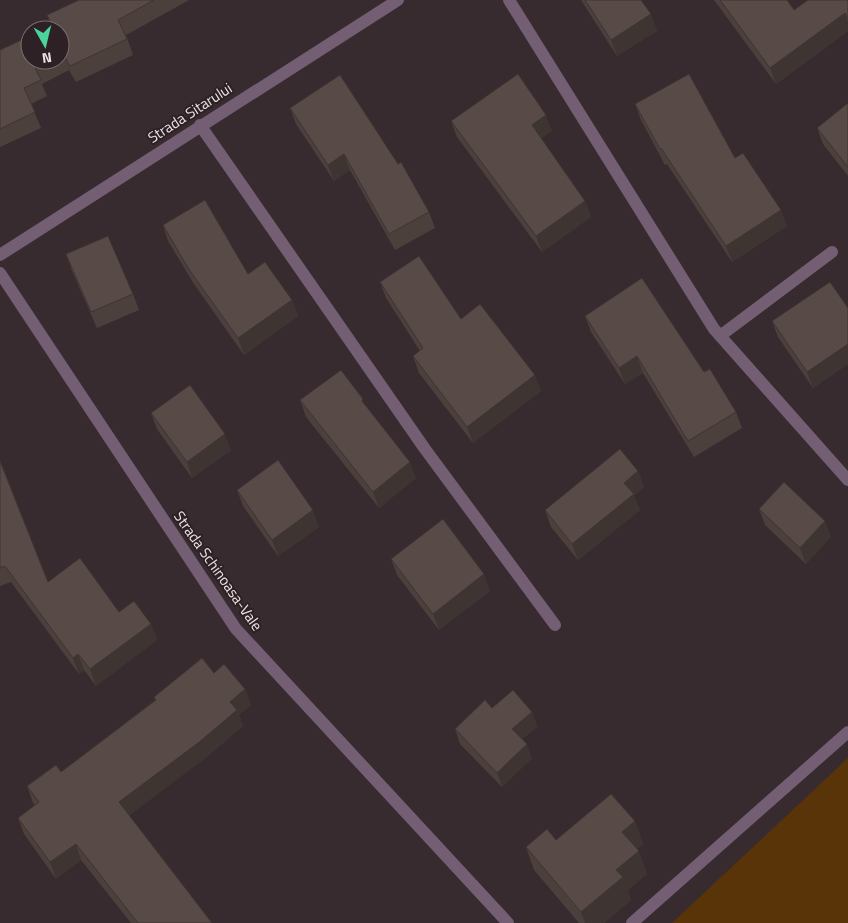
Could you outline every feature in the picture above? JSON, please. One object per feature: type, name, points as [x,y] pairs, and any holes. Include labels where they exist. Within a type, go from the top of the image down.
[{"type":"street","name":"Strada Sitarului","points":[[0,255],[398,0]]},
{"type":"street","points":[[509,0],[720,336],[848,480]]},
{"type":"street","points":[[200,126],[419,441],[555,625]]},
{"type":"street","points":[[720,336],[832,252]]},
{"type":"street","name":"Strada Schinoasa-Vale","points":[[0,273],[236,629],[508,923]]},
{"type":"street","points":[[632,923],[848,732]]},
{"type":"shaded area","points":[[848,758],[848,923],[672,923]]},
{"type":"building","points":[[79,0],[154,0],[118,20],[127,39],[70,66],[70,20],[50,20],[47,15]]},
{"type":"building","points":[[585,0],[641,0],[651,14],[611,40]]},
{"type":"building","points":[[720,0],[787,0],[794,10],[808,0],[848,0],[848,18],[845,13],[770,68]]},
{"type":"building","points":[[20,41],[20,70],[36,70],[41,80],[24,88],[35,112],[0,129],[0,50]]},
{"type":"building","points":[[518,74],[546,115],[532,125],[585,201],[536,236],[451,121]]},
{"type":"building","points":[[689,74],[735,158],[743,153],[781,210],[726,246],[660,149],[635,104]]},
{"type":"building","points":[[340,75],[398,164],[401,162],[429,212],[389,234],[344,154],[328,165],[290,108]]},
{"type":"building","points":[[848,103],[848,167],[817,128]]},
{"type":"building","points":[[205,200],[248,274],[265,262],[292,300],[238,338],[188,268],[163,225]]},
{"type":"building","points":[[108,236],[133,294],[91,312],[66,254]]},
{"type":"building","points":[[419,256],[461,319],[480,304],[535,375],[467,427],[413,356],[423,348],[380,282]]},
{"type":"building","points":[[642,278],[704,372],[710,369],[736,412],[688,441],[637,356],[619,368],[585,316]]},
{"type":"building","points":[[830,282],[848,308],[848,344],[807,372],[772,321]]},
{"type":"building","points":[[341,370],[363,399],[362,401],[410,462],[373,492],[300,400]]},
{"type":"building","points":[[190,385],[225,434],[187,462],[151,413]]},
{"type":"building","points":[[620,449],[638,471],[624,483],[634,494],[572,544],[545,510]]},
{"type":"building","points":[[278,460],[313,510],[272,540],[237,490]]},
{"type":"building","points":[[0,461],[48,582],[80,558],[119,612],[134,601],[151,624],[90,669],[78,654],[73,658],[5,566],[0,568]]},
{"type":"building","points":[[784,482],[825,521],[800,548],[759,509]]},
{"type":"building","points":[[443,519],[484,574],[433,614],[391,559]]},
{"type":"building","points":[[202,658],[214,673],[224,664],[245,689],[230,702],[237,710],[198,743],[119,802],[212,923],[138,923],[76,844],[50,862],[18,818],[39,802],[27,786],[56,765],[61,772],[156,700],[154,697]]},
{"type":"building","points":[[513,690],[532,712],[512,729],[527,744],[497,773],[455,729],[485,700],[492,708]]},
{"type":"building","points":[[611,794],[635,821],[622,832],[639,851],[616,870],[623,877],[581,912],[526,847],[547,829],[556,840]]}]
